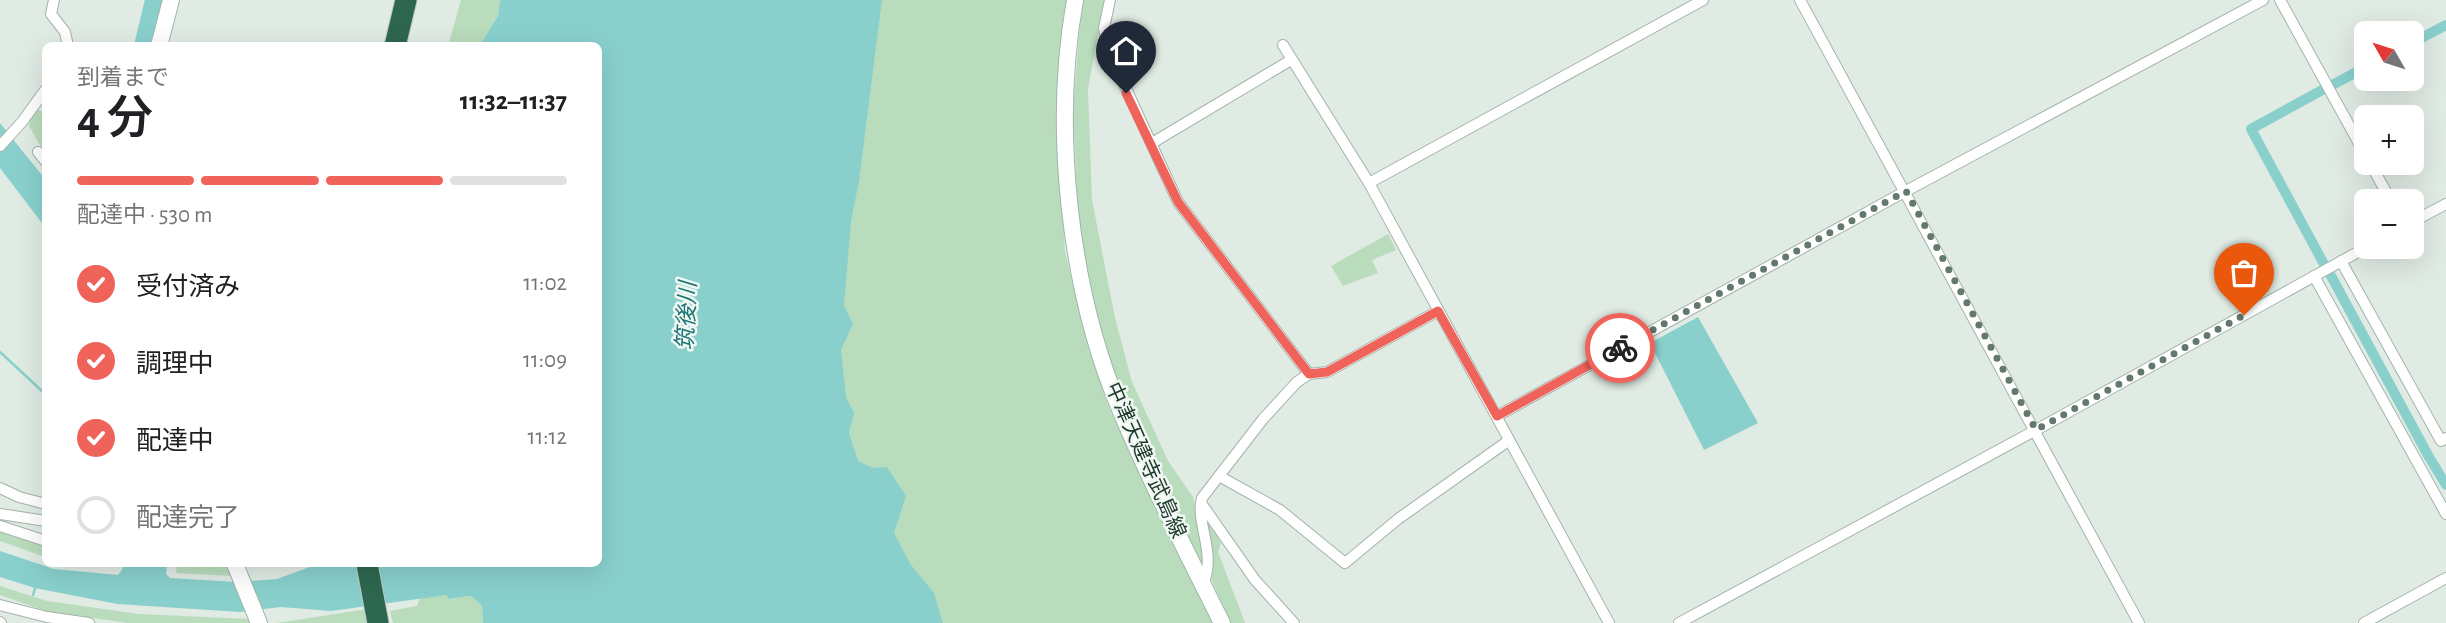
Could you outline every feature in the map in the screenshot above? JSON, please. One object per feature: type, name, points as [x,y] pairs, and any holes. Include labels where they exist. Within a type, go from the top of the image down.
[{"type":"highway","points":[[396,42],[406,0]]},
{"type":"highway","points":[[368,567],[377,615]]},
{"type":"main road","points":[[160,42],[171,0]]},
{"type":"main road","name":"中津天建寺武島線","points":[[1075,0],[1065,113],[1069,195],[1075,253],[1091,324],[1118,406],[1222,623]]},
{"type":"main road","points":[[236,567],[259,623]]},
{"type":"street","points":[[54,0],[51,13],[65,32],[67,42]]},
{"type":"street","points":[[1110,0],[1104,28],[1107,47],[1178,202],[1309,374]]},
{"type":"street","points":[[1368,183],[1703,0]]},
{"type":"street","points":[[1800,0],[2139,623]]},
{"type":"street","points":[[1497,416],[1906,191],[2263,0]]},
{"type":"street","points":[[2280,0],[2354,134]]},
{"type":"street","points":[[1283,45],[1368,183],[1609,623]]},
{"type":"street","points":[[1152,143],[1291,60]]},
{"type":"street","points":[[0,146],[42,94]]},
{"type":"street","points":[[38,152],[42,157]]},
{"type":"street","points":[[2424,216],[2446,204]]},
{"type":"street","points":[[1679,623],[2354,254]]},
{"type":"street","points":[[2341,261],[2441,441],[2446,438]]},
{"type":"street","points":[[2314,276],[2446,514]]},
{"type":"street","points":[[1203,585],[1208,546],[1201,503],[1263,419],[1297,382],[1309,374],[1327,372],[1438,311]]},
{"type":"street","points":[[1219,476],[1280,510],[1345,563],[1398,519],[1508,441]]},
{"type":"street","points":[[0,488],[19,497],[42,503]]},
{"type":"street","points":[[1201,503],[1255,580],[1294,623]]},
{"type":"street","points":[[0,514],[42,520]]},
{"type":"street","points":[[0,526],[42,540]]},
{"type":"street","points":[[2364,623],[2446,578]]},
{"type":"street","points":[[0,605],[47,617],[89,623]]},
{"type":"green space","points":[[461,0],[500,0],[498,16],[482,42],[449,42]]},
{"type":"green space","points":[[876,0],[1067,0],[1063,18],[1058,119],[1065,252],[1085,334],[1109,408],[1214,623],[919,623],[862,520],[833,339]]},
{"type":"green space","points":[[1082,0],[1104,0],[1088,89],[1092,200],[1115,318],[1132,382],[1168,461],[1193,497],[1204,545],[1202,567],[1124,400],[1095,314],[1078,219],[1073,110]]},
{"type":"green space","points":[[38,110],[42,111],[42,147],[29,126],[32,115]]},
{"type":"green space","points":[[1388,234],[1396,250],[1372,260],[1378,273],[1343,286],[1331,266]]},
{"type":"green space","points":[[1205,515],[1221,543],[1218,552],[1245,623],[1231,623],[1212,581],[1212,544]]},
{"type":"green space","points":[[0,531],[42,546],[42,556],[0,541]]},
{"type":"green space","points":[[177,567],[230,567],[233,576],[176,573]]},
{"type":"green space","points":[[0,586],[47,601],[139,614],[249,619],[251,623],[128,623],[46,611],[0,595]]},
{"type":"green space","points":[[448,595],[449,599],[471,596],[482,606],[483,623],[393,623],[390,611],[417,606],[420,598]]},
{"type":"green space","points":[[368,609],[371,623],[277,623]]},
{"type":"water","name":"筑後川","points":[[500,0],[882,0],[859,181],[851,221],[844,305],[853,324],[841,350],[846,397],[854,413],[849,433],[858,461],[873,468],[887,467],[906,496],[894,533],[911,565],[934,593],[943,623],[483,623],[482,606],[471,596],[448,599],[447,595],[331,611],[281,607],[240,612],[117,604],[35,588],[0,577],[0,551],[54,569],[118,575],[122,567],[167,567],[166,574],[170,578],[236,582],[277,579],[310,567],[602,567],[602,42],[482,42],[498,16]]},
{"type":"water","points":[[0,123],[42,175],[42,223],[0,168]]},
{"type":"water","points":[[1698,317],[1758,423],[1704,450],[1650,343]]},
{"type":"waterway","points":[[144,42],[154,0]]},
{"type":"waterway","points":[[2424,37],[2446,25]]},
{"type":"waterway","points":[[2332,85],[2354,73]]},
{"type":"waterway","points":[[2324,89],[2251,129],[2325,266]]},
{"type":"waterway","points":[[2330,274],[2446,485]]},
{"type":"waterway","points":[[0,352],[42,391]]},
{"type":"waterway","points":[[33,595],[36,585]]},
{"type":"way so far","points":[[1620,348],[1906,191],[2036,430],[2244,315]]},
{"type":"route","points":[[1126,93],[1178,202],[1309,374],[1327,372],[1438,311],[1497,416],[1620,348]]}]
